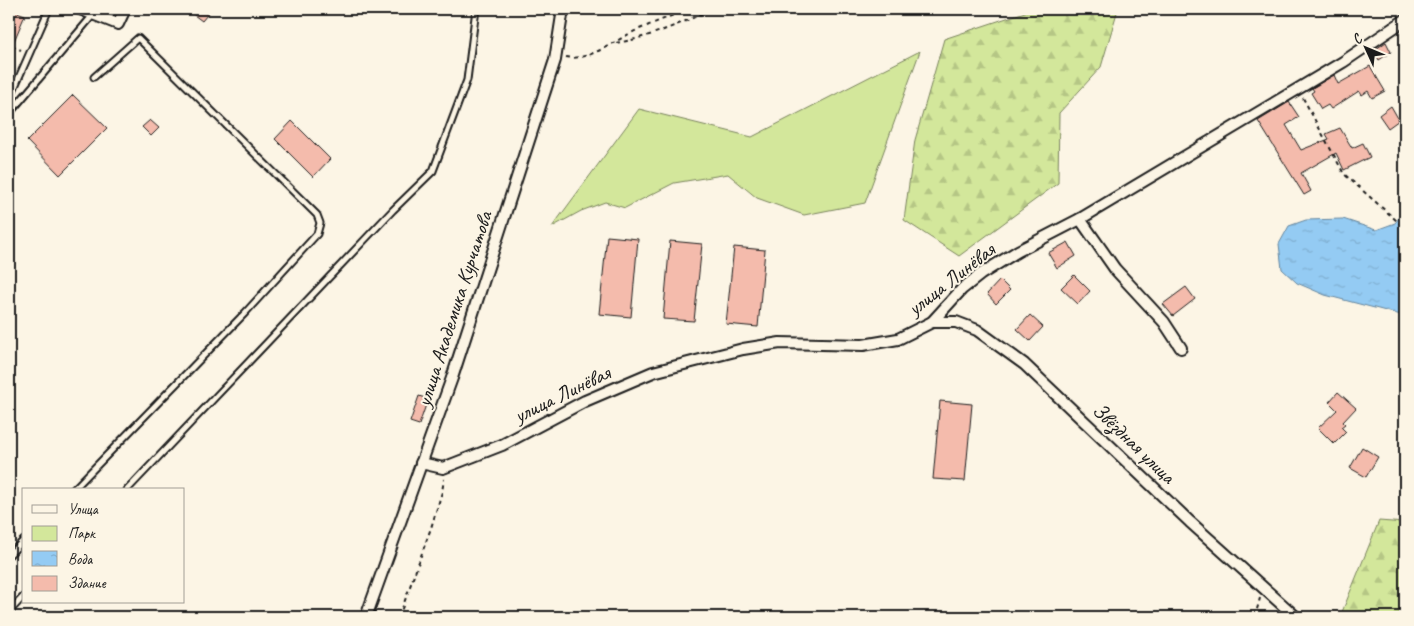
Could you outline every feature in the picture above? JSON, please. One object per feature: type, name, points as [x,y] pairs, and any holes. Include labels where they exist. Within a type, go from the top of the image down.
[{"type":"street","points":[[80,9],[118,24],[125,9]]},
{"type":"street","name":"улица Академика Курчатова","points":[[366,617],[455,369],[556,55],[563,9]]},
{"type":"street","name":"улица Линёвая","points":[[442,468],[502,445],[585,401],[653,372],[743,349],[780,343],[863,345],[898,339],[932,322],[962,289],[981,274],[1018,251],[1080,219],[1342,62],[1405,20]]},
{"type":"street","points":[[1080,219],[1115,269],[1164,322],[1181,348]]},
{"type":"street","name":"Звёздная улица","points":[[932,322],[956,322],[976,330],[1024,364],[1190,522],[1296,617]]},
{"type":"street","points":[[421,463],[442,468]]},
{"type":"lane","points":[[9,100],[50,9]]},
{"type":"lane","points":[[129,488],[393,210],[433,172],[467,80],[476,9]]},
{"type":"lane","points":[[9,114],[93,14]]},
{"type":"lane","points":[[75,488],[245,313],[317,234],[320,223],[317,215],[138,38],[94,77]]},
{"type":"lane","points":[[9,555],[22,542]]},
{"type":"lane","points":[[9,612],[22,598]]},
{"type":"path","points":[[556,55],[571,58],[586,55],[614,43],[635,31],[688,9]]},
{"type":"path","points":[[614,43],[633,40],[689,20],[712,9]]},
{"type":"path","points":[[9,45],[12,46],[9,54]]},
{"type":"path","points":[[1297,88],[1344,174],[1405,228]]},
{"type":"path","points":[[399,617],[442,492],[444,476],[442,468]]},
{"type":"path","points":[[1254,617],[1260,599],[1267,591]]},
{"type":"green space","points":[[1034,9],[1118,9],[1101,67],[1059,113],[1058,183],[959,256],[904,220],[915,140],[944,39]]},
{"type":"green space","points":[[920,51],[865,203],[804,215],[757,198],[728,174],[674,183],[625,208],[605,202],[581,211],[552,227],[639,109],[752,137]]},
{"type":"green space","points":[[1379,521],[1405,523],[1405,617],[1340,617]]},
{"type":"water","points":[[1405,211],[1405,316],[1325,295],[1297,283],[1282,269],[1279,244],[1289,226],[1306,220],[1343,219],[1376,230],[1395,223]]},
{"type":"building","points":[[9,9],[25,15],[9,53]]},
{"type":"building","points":[[186,9],[212,9],[202,21]]},
{"type":"building","points":[[1386,42],[1391,52],[1379,60],[1373,51]]},
{"type":"building","points":[[1370,66],[1385,91],[1372,98],[1368,91],[1362,95],[1359,91],[1331,109],[1328,105],[1321,109],[1311,93],[1314,91],[1312,88],[1334,75],[1338,84]]},
{"type":"building","points":[[73,95],[107,128],[60,175],[27,141]]},
{"type":"building","points":[[1289,102],[1299,117],[1286,125],[1301,150],[1329,139],[1326,134],[1340,128],[1352,148],[1363,143],[1370,157],[1344,170],[1336,153],[1301,173],[1311,191],[1304,195],[1258,121]]},
{"type":"building","points":[[1391,106],[1399,120],[1388,128],[1379,115]]},
{"type":"building","points":[[150,120],[159,128],[151,136],[142,127]]},
{"type":"building","points":[[292,121],[330,159],[313,177],[275,139]]},
{"type":"building","points":[[607,236],[638,239],[631,317],[599,314]]},
{"type":"building","points":[[670,241],[702,244],[694,321],[663,319]]},
{"type":"building","points":[[1068,242],[1076,256],[1057,268],[1048,253]]},
{"type":"building","points":[[734,247],[765,250],[758,327],[726,324]]},
{"type":"building","points":[[1074,275],[1090,291],[1078,304],[1061,288]]},
{"type":"building","points":[[1000,280],[1010,290],[996,304],[987,294]]},
{"type":"building","points":[[1186,287],[1195,299],[1173,316],[1163,304]]},
{"type":"building","points":[[1030,315],[1043,327],[1030,341],[1017,329]]},
{"type":"building","points":[[1338,392],[1356,408],[1343,422],[1345,424],[1341,427],[1346,432],[1334,444],[1318,428],[1337,410],[1329,402]]},
{"type":"building","points":[[419,396],[428,399],[419,425],[410,422]]},
{"type":"building","points":[[940,401],[972,404],[965,481],[933,479]]},
{"type":"building","points":[[1362,447],[1378,457],[1366,477],[1350,468]]}]
